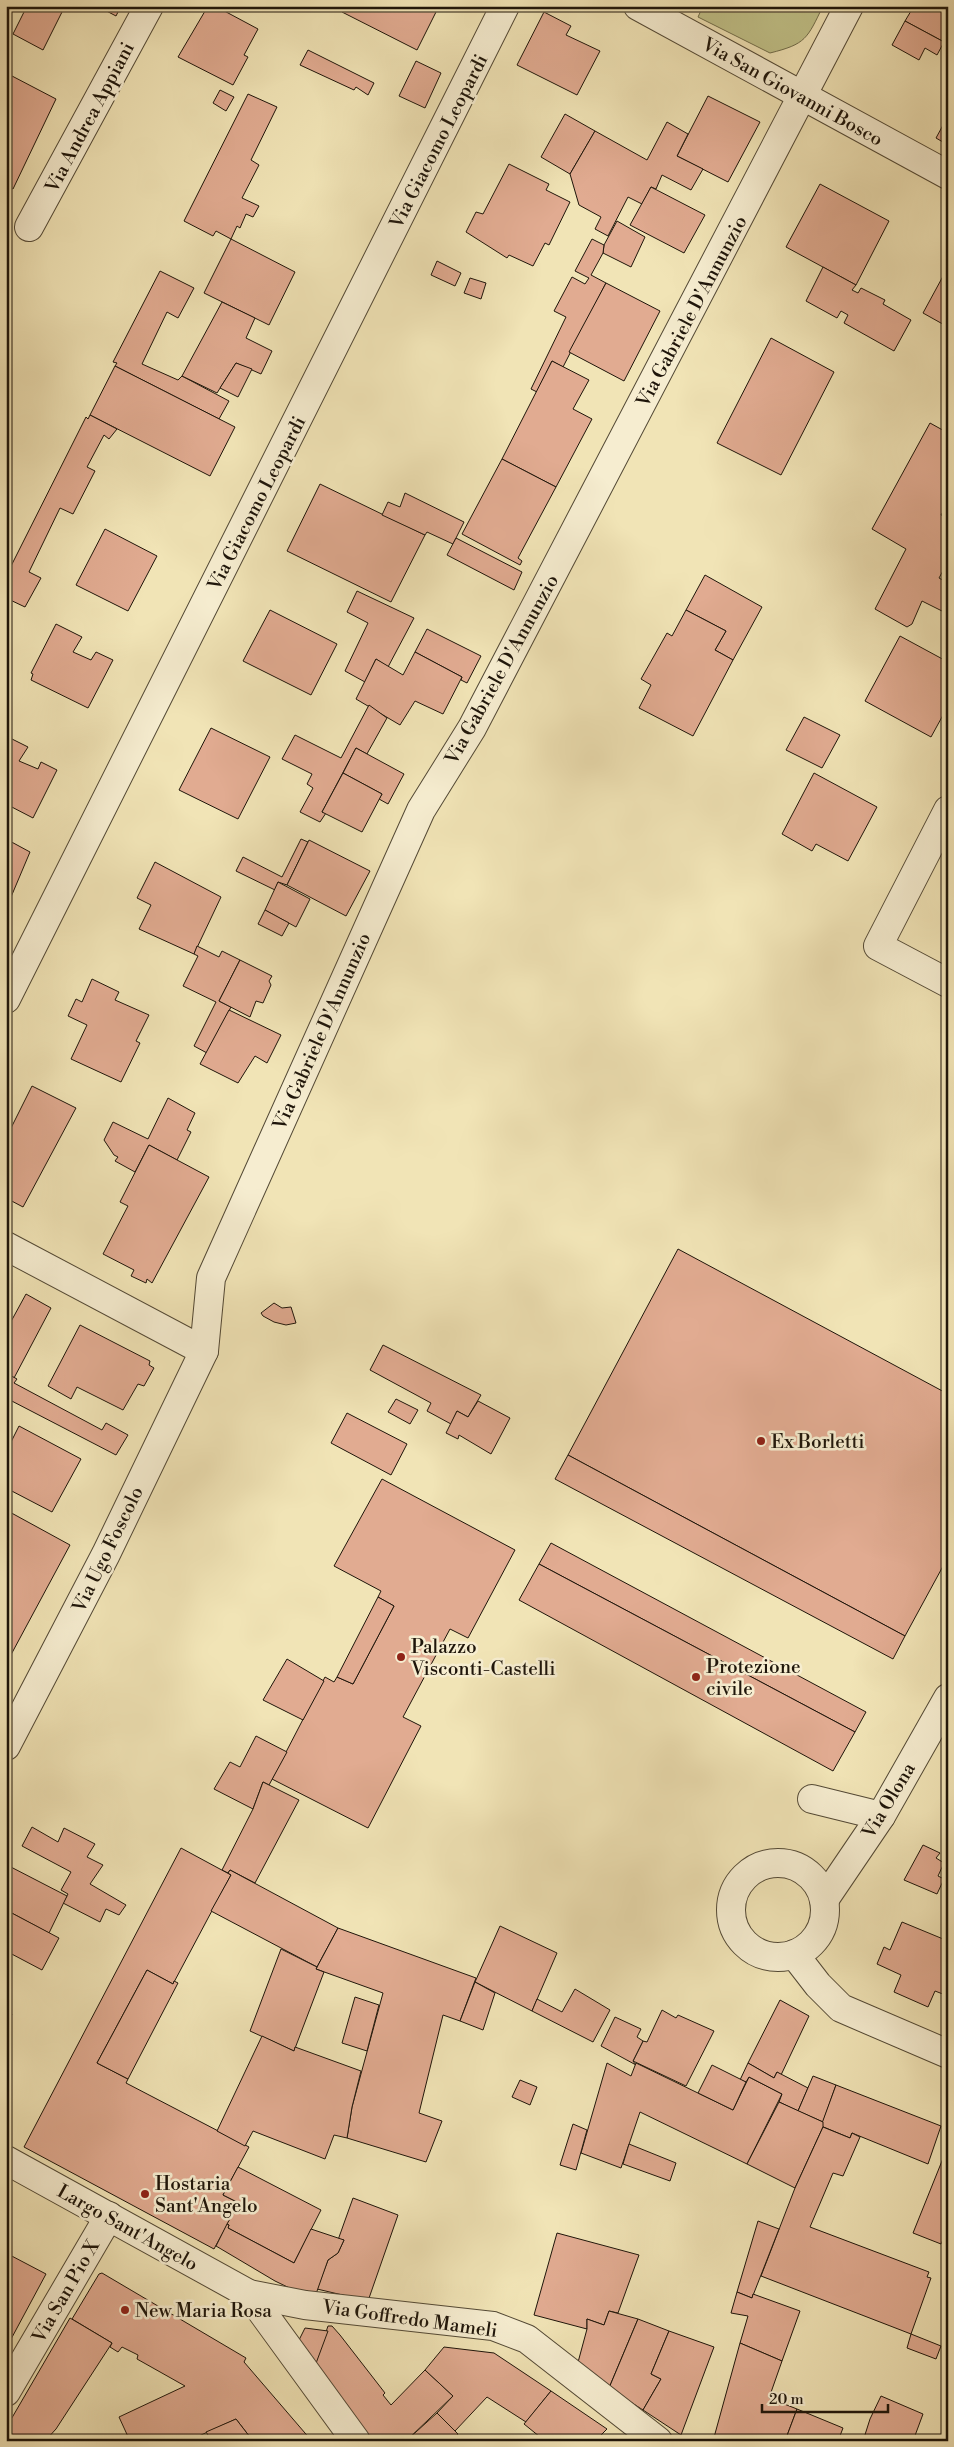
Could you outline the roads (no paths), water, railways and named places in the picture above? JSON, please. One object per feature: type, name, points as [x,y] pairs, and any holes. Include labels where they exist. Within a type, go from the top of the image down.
[{"type":"street","name":"Via Andrea Appiani","points":[[29,227],[149,6]]},
{"type":"street","name":"Via Giacomo Leopardi","points":[[6,999],[505,6]]},
{"type":"street","name":"Via San Giovanni Bosco","points":[[638,6],[803,98],[948,175]]},
{"type":"street","name":"Via Gabriele D'Annunzio","points":[[204,1351],[211,1278],[421,810],[472,728],[803,98],[849,6]]},
{"type":"street","points":[[948,810],[878,946],[948,983]]},
{"type":"street","points":[[6,1246],[204,1351]]},
{"type":"street","name":"Via Ugo Foscolo","points":[[6,1746],[106,1554],[204,1351]]},
{"type":"street","name":"Via Olona","points":[[824,1900],[881,1816],[948,1698]]},
{"type":"street","points":[[812,1799],[881,1816]]},
{"type":"street","points":[[782,1863],[797,1866],[809,1875],[818,1886],[824,1900],[825,1913],[816,1938],[806,1948],[794,1954],[778,1957],[750,1948],[739,1936],[733,1922],[731,1907],[734,1892],[742,1880],[753,1870],[767,1864],[782,1863]]},
{"type":"street","points":[[794,1954],[818,1985],[841,2008],[948,2054]]},
{"type":"street","name":"Largo Sant'Angelo","points":[[6,2160],[250,2294]]},
{"type":"street","name":"Via San Pio X","points":[[6,2392],[109,2216]]},
{"type":"street","points":[[250,2294],[356,2441]]},
{"type":"street","name":"Via Goffredo Mameli","points":[[250,2294],[305,2304],[493,2326],[527,2339],[658,2441]]},
{"type":"street","name":"Via Goffredo Mameli","points":[[281,2338],[284,2317],[305,2304]]},
{"type":"place","name":"Ex Borletti","points":[[761,1441]]},
{"type":"place","name":"Palazzo Visconti-Castelli","points":[[401,1657]]},
{"type":"place","name":"Protezione civile","points":[[696,1677]]},
{"type":"place","name":"Hostaria Sant'Angelo","points":[[145,2194]]},
{"type":"place","name":"New Maria Rosa","points":[[125,2310]]}]
